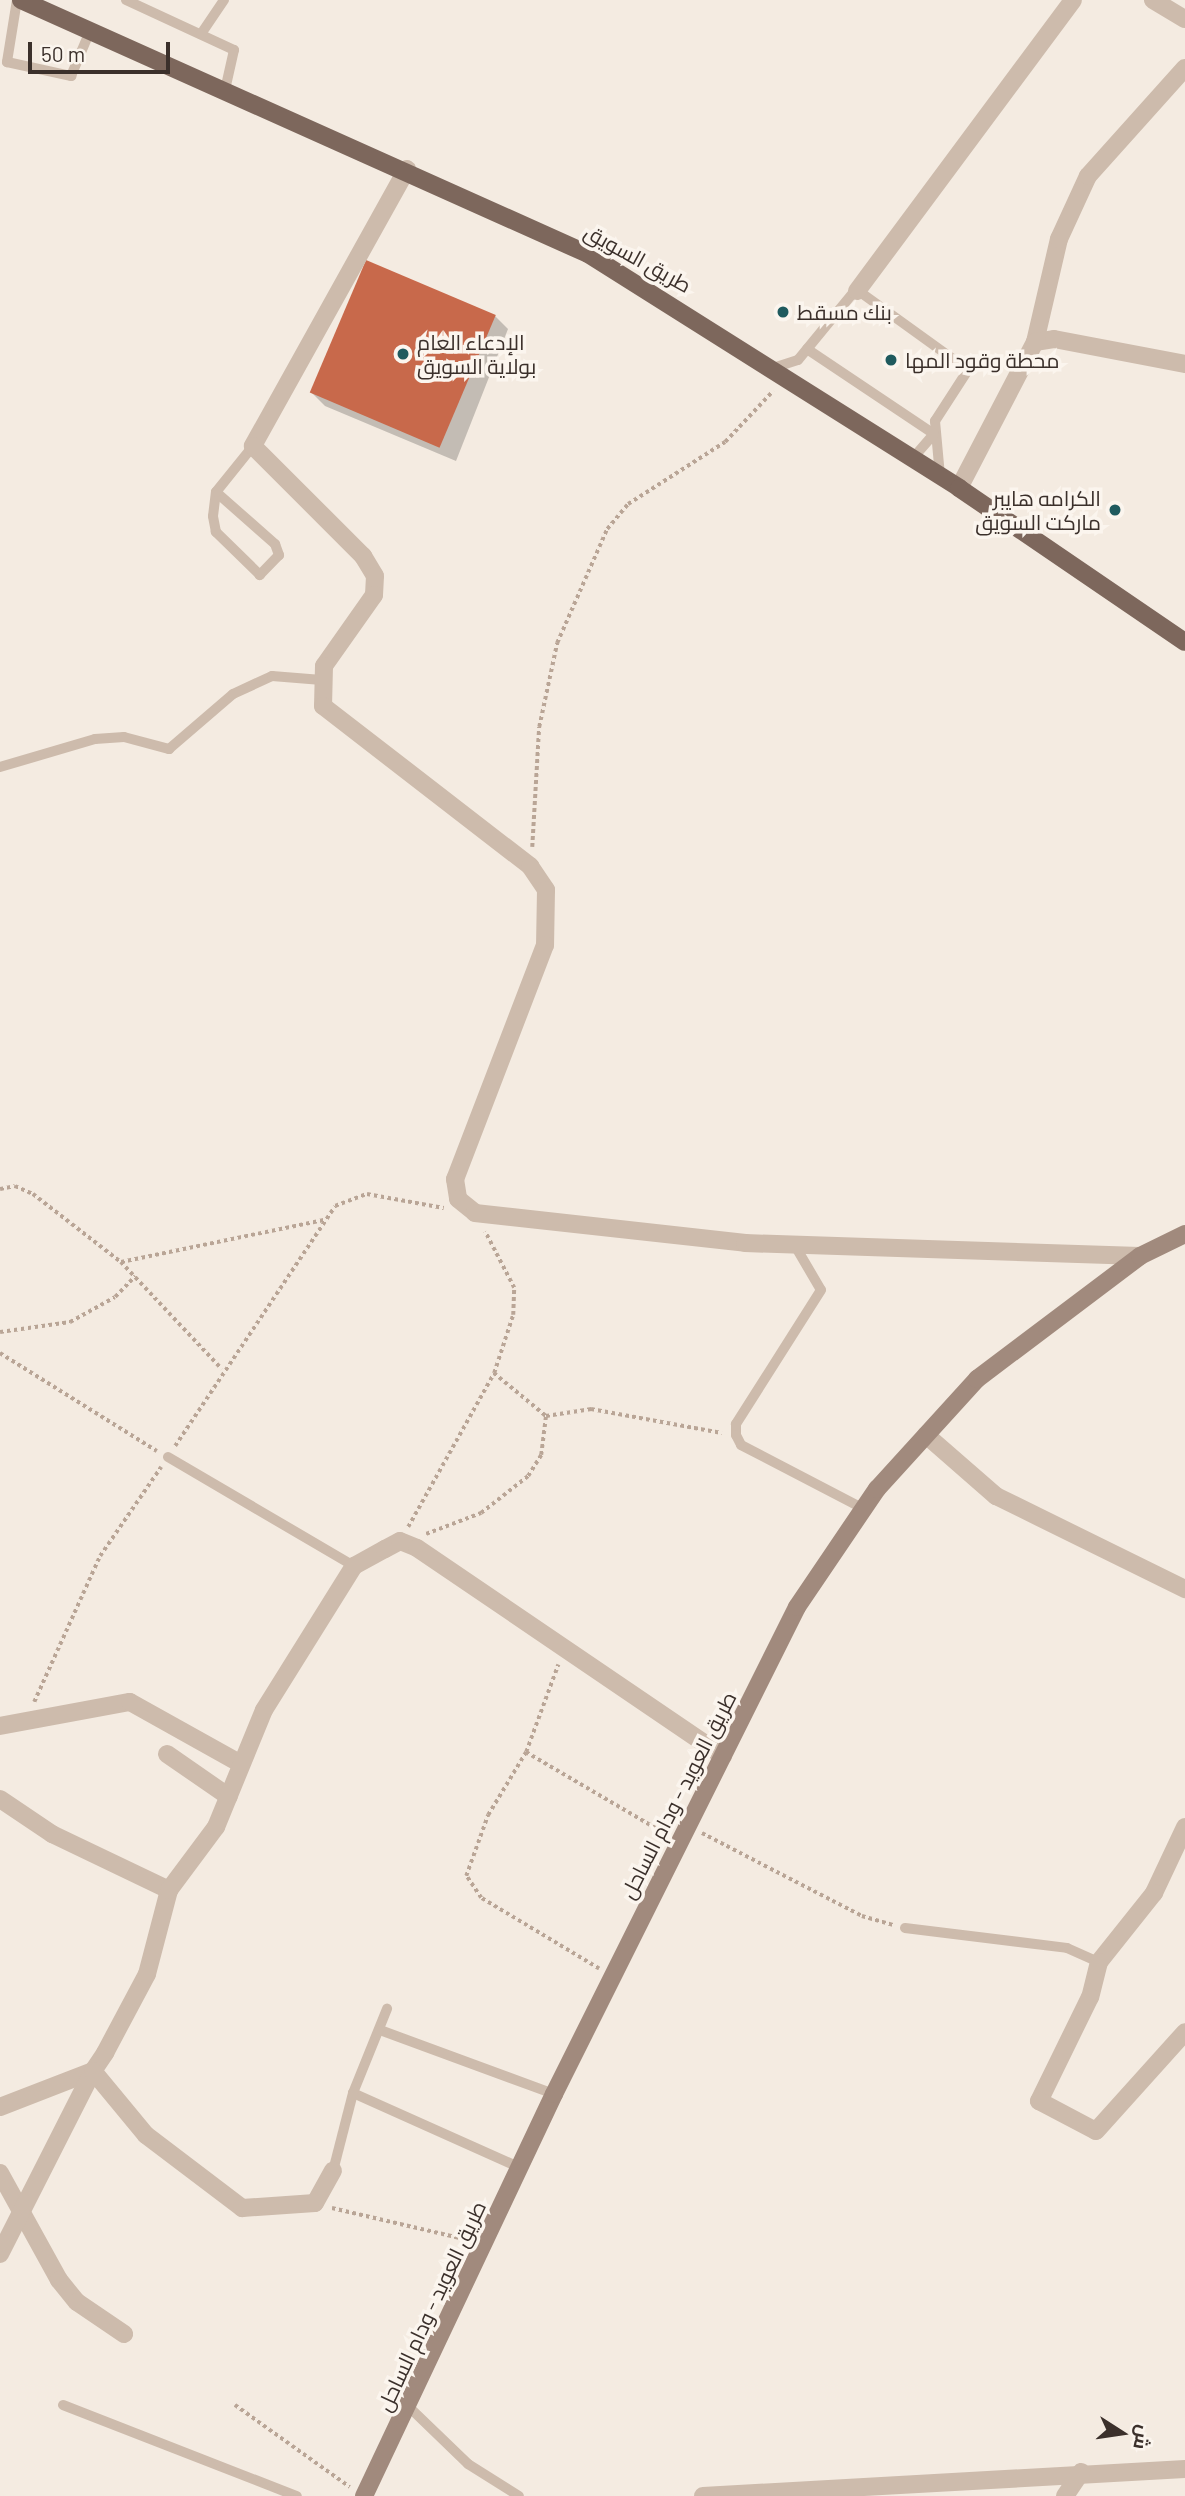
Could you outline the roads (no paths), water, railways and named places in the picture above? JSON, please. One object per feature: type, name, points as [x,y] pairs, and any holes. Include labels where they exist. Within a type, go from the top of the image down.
[{"type":"main road","name":"طريق السويق","points":[[19,0],[407,169],[588,254],[913,458],[1185,642]]},
{"type":"main road","name":"طريق العويد - ودام الساحل","points":[[364,2496],[409,2407],[554,2094],[797,1607],[864,1509],[977,1379],[1140,1256],[1185,1234]]},
{"type":"street","points":[[857,291],[1073,0]]},
{"type":"street","points":[[1153,0],[1185,19]]},
{"type":"street","points":[[959,488],[1035,342],[1059,239],[1088,176],[1185,68]]},
{"type":"street","points":[[407,169],[253,446],[363,556],[374,576],[374,595],[336,643],[322,680],[323,706],[347,729],[530,866],[546,890],[545,945],[455,1179],[457,1199],[475,1213],[794,1244],[1140,1256]]},
{"type":"street","points":[[1035,342],[1054,339],[1185,364]]},
{"type":"street","points":[[926,1435],[996,1496],[1185,1589]]},
{"type":"street","points":[[0,2254],[93,2071],[147,1974],[169,1890],[203,1849],[229,1797],[264,1710],[354,1566],[400,1541],[723,1756]]},
{"type":"street","points":[[0,1726],[28,1717],[130,1702],[241,1764]]},
{"type":"street","points":[[167,1754],[229,1797]]},
{"type":"street","points":[[0,1799],[52,1834],[169,1890]]},
{"type":"street","points":[[1185,1827],[1154,1893],[1099,1962],[1090,1997],[1038,2101],[1096,2131],[1185,2032]]},
{"type":"street","points":[[0,2106],[93,2071]]},
{"type":"street","points":[[93,2071],[146,2135],[242,2207],[315,2203],[333,2171]]},
{"type":"street","points":[[0,2173],[21,2213],[77,2302],[124,2334]]},
{"type":"street","points":[[0,2206],[21,2213]]},
{"type":"street","points":[[703,2496],[1081,2472],[1185,2469]]},
{"type":"street","points":[[1065,2496],[1081,2472]]},
{"type":"lane","points":[[19,0],[7,62],[71,76],[90,31]]},
{"type":"lane","points":[[125,0],[237,53],[225,90]]},
{"type":"lane","points":[[150,11],[159,0]]},
{"type":"lane","points":[[201,34],[224,0]]},
{"type":"lane","points":[[786,376],[857,291],[968,370],[938,414],[934,435],[940,476]]},
{"type":"lane","points":[[807,349],[934,435]]},
{"type":"lane","points":[[786,376],[798,360]]},
{"type":"lane","points":[[913,458],[934,435]]},
{"type":"lane","points":[[216,492],[275,544],[279,555],[260,575],[216,532],[216,492],[253,446]]},
{"type":"lane","points":[[0,766],[95,739],[124,737],[169,749],[233,694],[272,676],[322,680]]},
{"type":"lane","points":[[794,1244],[821,1290],[736,1424],[736,1435],[741,1445],[864,1509]]},
{"type":"lane","points":[[168,1457],[354,1566]]},
{"type":"lane","points":[[905,1928],[1067,1948],[1099,1962]]},
{"type":"lane","points":[[333,2171],[353,2093],[387,2009]]},
{"type":"lane","points":[[380,2030],[554,2094]]},
{"type":"lane","points":[[353,2093],[521,2168]]},
{"type":"lane","points":[[63,2405],[297,2496]]},
{"type":"lane","points":[[409,2407],[468,2464],[519,2496]]},
{"type":"place","name":"بنك مسقط","points":[[783,312]]},
{"type":"place","name":"الإدعاء العام بولاية السويق","points":[[403,354]]},
{"type":"place","name":"محطة وقود المها","points":[[891,360]]},
{"type":"place","name":"الكرامه هايبر ماركت السويق","points":[[1115,510]]}]
